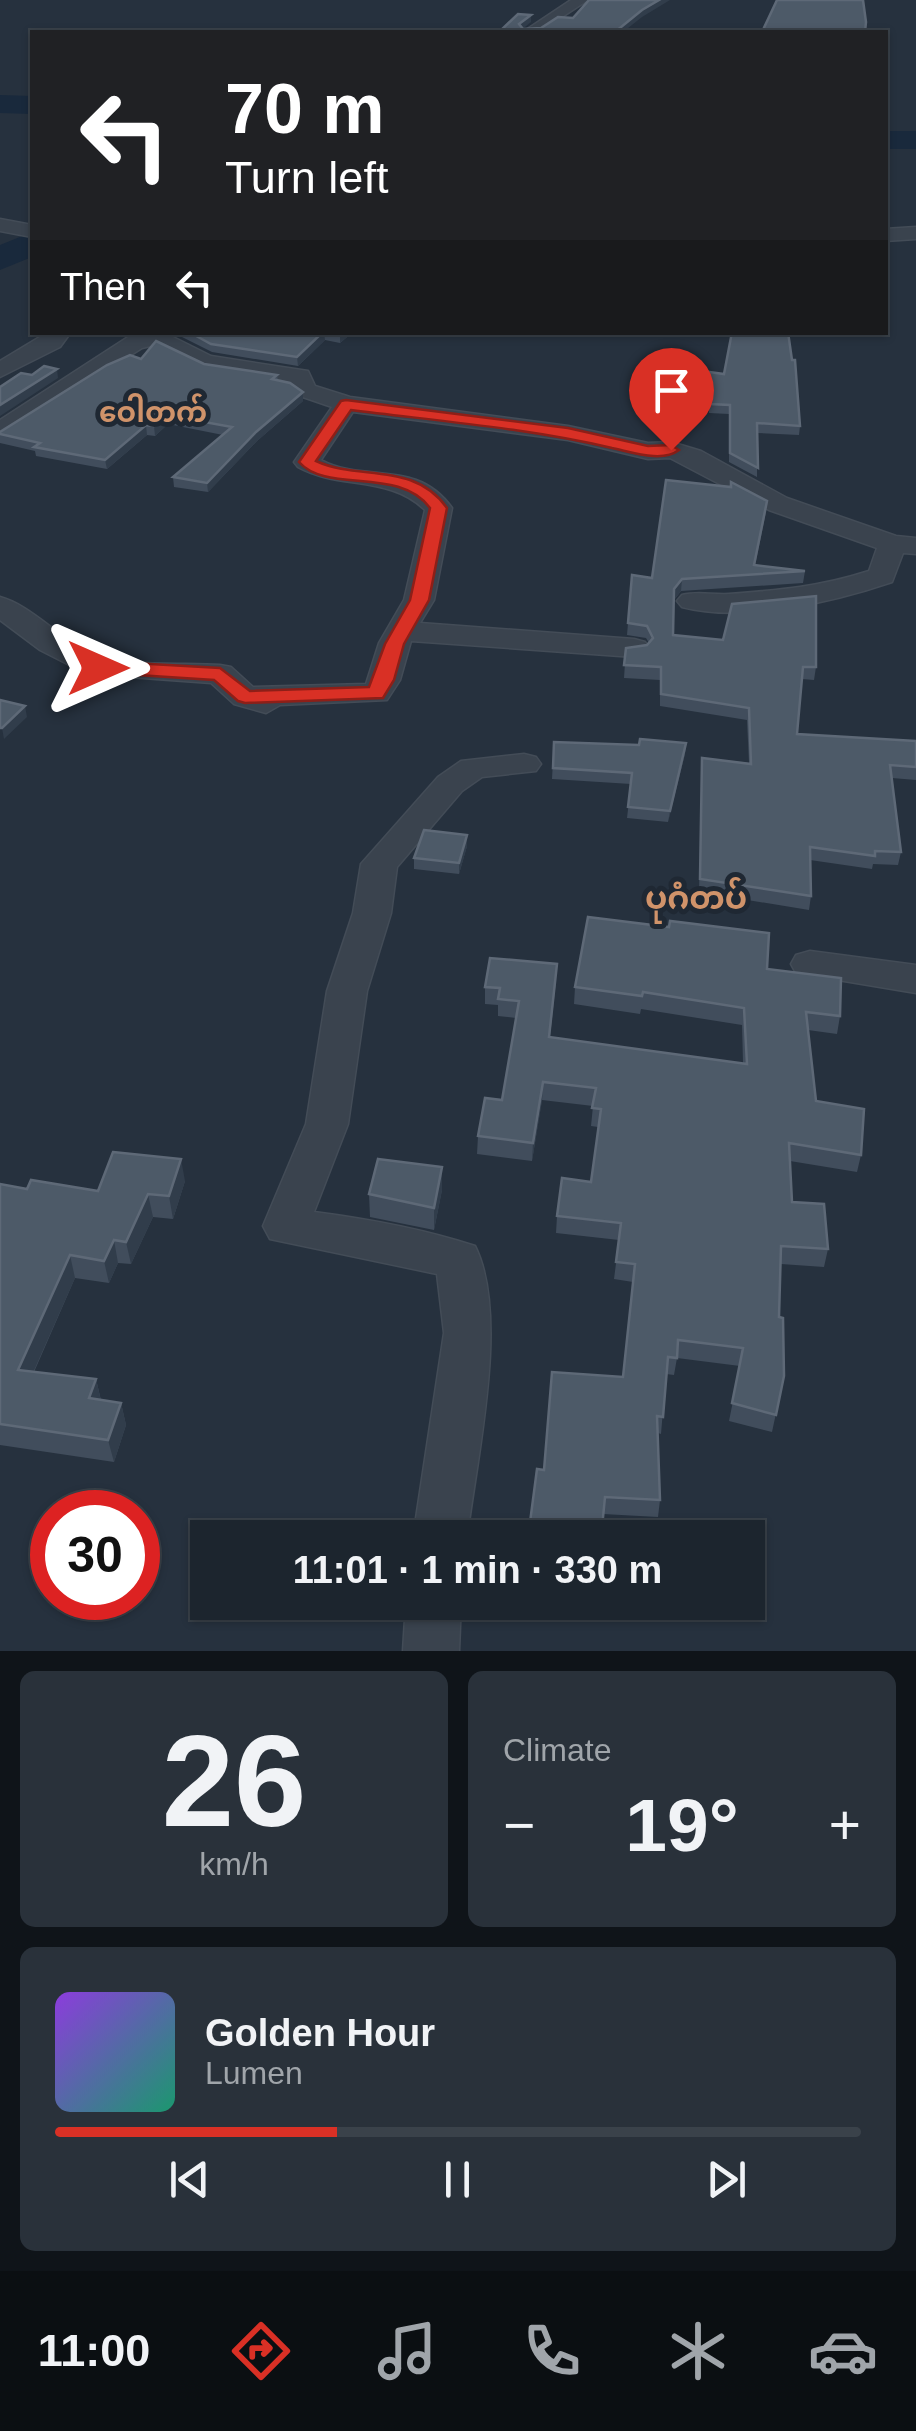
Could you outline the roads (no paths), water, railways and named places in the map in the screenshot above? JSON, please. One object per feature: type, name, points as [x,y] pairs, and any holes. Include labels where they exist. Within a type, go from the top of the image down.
[{"type":"street","points":[[533,30],[581,0]]},
{"type":"street","points":[[888,235],[916,233]]},
{"type":"street","points":[[0,370],[52,342],[58,335]]},
{"type":"street","points":[[0,432],[147,335],[205,362],[300,376],[305,390],[346,404],[568,433],[648,451],[671,450],[692,456],[778,504],[904,545],[882,576],[825,595],[720,603],[692,601]]},
{"type":"street","points":[[245,697],[376,693],[402,631],[420,600],[439,508],[430,496],[375,476],[315,469],[307,462],[346,404]]},
{"type":"street","points":[[2,611],[51,644],[98,668],[220,674],[245,697],[295,710]]},
{"type":"street","points":[[402,631],[634,648]]},
{"type":"street","points":[[442,1520],[468,1333],[459,1260],[374,1238],[286,1226],[312,1168],[326,1124],[348,992],[372,913],[379,864],[438,796],[462,776],[474,768],[524,764]]},
{"type":"street","points":[[810,964],[916,978]]},
{"type":"street","points":[[430,1651],[433,1620]]},
{"type":"waterway","points":[[0,104],[30,105]]},
{"type":"waterway","points":[[888,140],[916,140]]},
{"type":"waterway","points":[[0,259],[30,244]]},
{"type":"district","name":"ဝေါတက်","points":[[153,412]]},
{"type":"district","name":"ပုဂံတပ်","points":[[696,898]]}]
